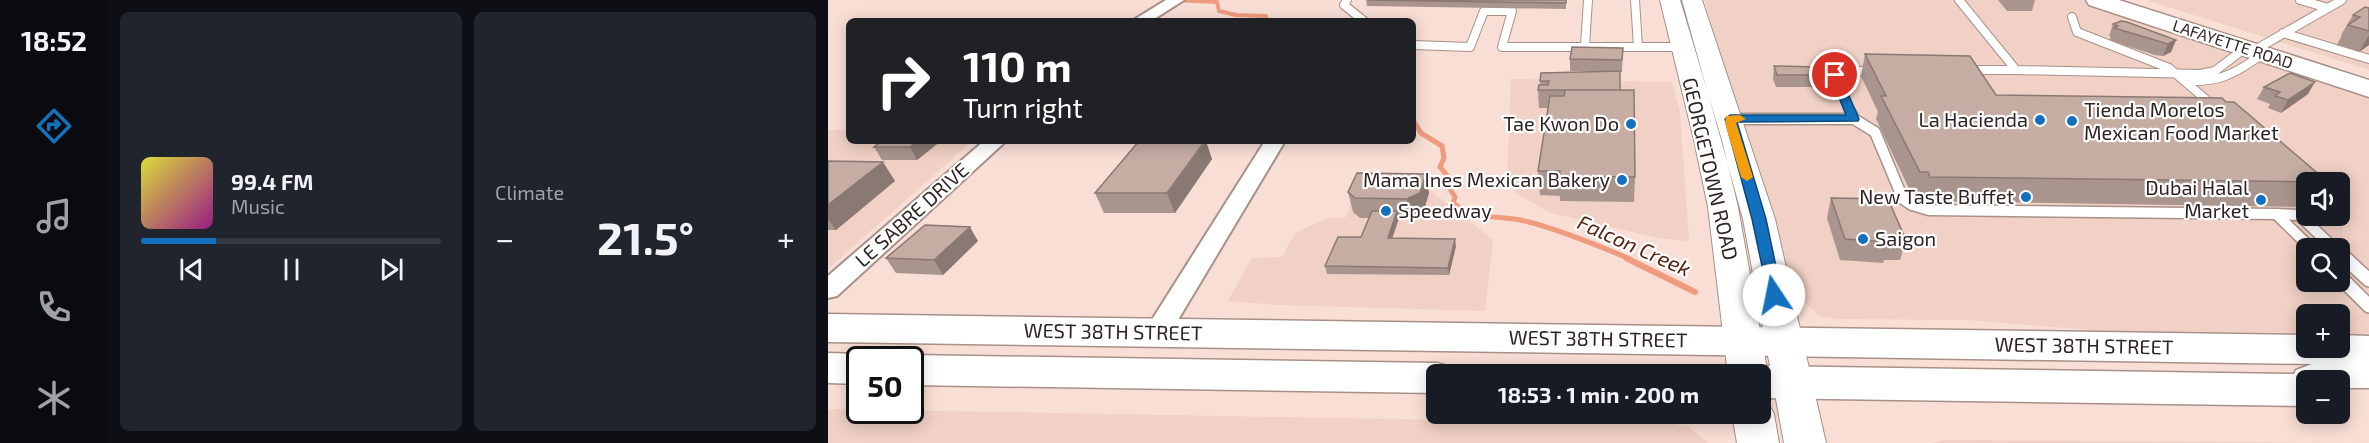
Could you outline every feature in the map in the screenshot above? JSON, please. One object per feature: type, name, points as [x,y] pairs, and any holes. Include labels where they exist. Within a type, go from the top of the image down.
[{"type":"main road","name":"GEORGETOWN ROAD","points":[[1670,0],[1682,47],[1759,219],[1784,342],[1777,382],[1805,443]]},
{"type":"main road","name":"GEORGETOWN ROAD","points":[[1692,0],[1716,119],[1727,229],[1746,358]]},
{"type":"main road","name":"LAFAYETTE ROAD","points":[[2097,0],[2267,42],[2369,89]]},
{"type":"main road","name":"LAFAYETTE ROAD","points":[[2129,0],[2369,76]]},
{"type":"main road","name":"WEST 38TH STREET","points":[[828,328],[1273,334],[1746,358],[1784,342],[2369,350]]},
{"type":"main road","points":[[1050,373],[1068,360],[1085,354],[1208,352],[1273,334]]},
{"type":"main road","points":[[828,368],[846,369]]},
{"type":"main road","name":"WEST 38TH STREET","points":[[924,370],[1426,378]]},
{"type":"main road","name":"WEST 38TH STREET","points":[[2350,374],[2369,374]]},
{"type":"main road","name":"WEST 38TH STREET","points":[[1777,382],[2296,386]]},
{"type":"main road","points":[[2350,390],[2369,391]]},
{"type":"main road","points":[[1755,424],[1758,443]]},
{"type":"street","points":[[1145,18],[1172,3]]},
{"type":"street","name":"LE SABRE DRIVE","points":[[828,290],[993,144]]},
{"type":"street","points":[[1156,333],[1273,144]]},
{"type":"lane","points":[[1347,0],[1344,5],[1360,18]]},
{"type":"lane","points":[[1585,46],[1588,0]]},
{"type":"lane","points":[[1635,0],[1638,47]]},
{"type":"lane","points":[[1959,0],[2016,70]]},
{"type":"lane","points":[[2300,0],[2328,8]]},
{"type":"lane","points":[[1950,70],[1974,74],[2016,70],[2177,74],[2215,71],[2240,52],[2267,42],[2342,0]]},
{"type":"lane","points":[[1416,45],[1470,47],[1484,11],[1512,11],[1502,47],[1682,47]]},
{"type":"lane","points":[[2072,17],[2077,32],[2088,39],[2160,64],[2177,74],[2226,116],[2214,116]]},
{"type":"lane","points":[[2267,42],[2369,59]]},
{"type":"lane","points":[[2186,81],[2213,81],[2229,78],[2257,58],[2267,42]]},
{"type":"lane","points":[[1854,119],[1835,75],[1857,70],[1888,70]]},
{"type":"lane","points":[[1716,119],[1854,119],[1875,132],[1904,199],[1912,205],[1929,210],[2296,215]]},
{"type":"lane","points":[[2276,214],[2301,238]]},
{"type":"lane","points":[[2314,226],[2325,238]]},
{"type":"lane","points":[[2350,262],[2369,280]]},
{"type":"lane","points":[[2350,287],[2369,306]]},
{"type":"shaded area","points":[[1705,0],[2081,0],[2369,94],[2369,334],[2350,334],[2350,304],[2296,304],[2296,333],[2103,331],[1967,320],[1838,319],[1819,316],[1799,297],[1787,277],[1732,101]]},
{"type":"shaded area","points":[[2146,0],[2369,0],[2369,70],[2325,56]]},
{"type":"shaded area","points":[[1511,79],[1672,82],[1680,112],[1689,241],[1658,238],[1551,213],[1517,194],[1507,179]]},
{"type":"shaded area","points":[[828,130],[846,130],[846,144],[969,144],[828,269]]},
{"type":"shaded area","points":[[1357,190],[1431,191],[1493,240],[1485,311],[1278,305],[1228,301],[1252,258],[1282,257],[1295,233],[1327,218],[1345,218]]},
{"type":"shaded area","points":[[828,409],[846,409],[846,424],[924,424],[924,411],[1426,420],[1426,424],[1673,424],[1689,427],[1709,443],[828,443]]},
{"type":"shaded area","points":[[1944,440],[2369,443],[1931,443]]},
{"type":"building","points":[[1368,0],[1566,0],[1566,3]]},
{"type":"building","points":[[2365,7],[2369,8],[2369,31],[2348,25],[2360,17],[2353,15]]},
{"type":"building","points":[[2121,21],[2176,40],[2168,44],[2114,28],[2118,26],[2113,24]]},
{"type":"building","points":[[1572,47],[1623,48],[1622,60],[1570,59]]},
{"type":"building","points":[[1865,54],[1970,56],[1996,95],[2222,98],[2226,102],[2234,102],[2316,172],[2296,172],[2296,182],[1930,177],[1928,172],[1920,172],[1881,96],[1886,96]]},
{"type":"building","points":[[1774,66],[1817,67],[1821,75],[1777,75]]},
{"type":"building","points":[[1620,71],[1620,90],[1538,90],[1539,85],[1548,85],[1549,81],[1540,81],[1541,73]]},
{"type":"building","points":[[2290,73],[2315,82],[2288,100],[2275,96],[2280,92],[2264,87]]},
{"type":"building","points":[[1565,90],[1634,90],[1635,177],[1559,176],[1560,171],[1538,171],[1550,96],[1564,96]]},
{"type":"building","points":[[878,144],[914,144],[910,147],[874,147]]},
{"type":"building","points":[[1136,144],[1203,144],[1167,193],[1095,193]]},
{"type":"building","points":[[828,161],[883,162],[828,205]]},
{"type":"building","points":[[1357,173],[1426,174],[1420,193],[1407,199],[1355,198],[1348,192]]},
{"type":"building","points":[[1831,198],[1888,199],[1906,240],[1888,240],[1889,242],[1845,239]]},
{"type":"building","points":[[1372,211],[1397,211],[1388,238],[1455,239],[1448,268],[1325,266],[1338,237],[1361,237]]},
{"type":"building","points":[[925,225],[970,227],[934,260],[886,258]]},
{"type":"waterway","name":"Falcon Creek","points":[[1174,0],[1217,2],[1219,11],[1236,15],[1266,16],[1266,18]]},
{"type":"waterway","name":"Falcon Creek","points":[[1416,125],[1421,133],[1442,146],[1444,158],[1440,167],[1450,179],[1450,189],[1455,197],[1453,203],[1472,213],[1529,222],[1630,259]]},
{"type":"waterway","name":"Falcon Creek","points":[[1626,258],[1695,292]]},
{"type":"slow traffic","points":[[1740,119],[1730,119],[1747,177]]},
{"type":"place","name":"La Hacienda","points":[[2040,120]]},
{"type":"place","name":"Tienda Morelos Mexican Food Market","points":[[2072,121]]},
{"type":"place","name":"Tae Kwon Do","points":[[1631,124]]},
{"type":"place","name":"Mama Ines Mexican Bakery","points":[[1622,180]]},
{"type":"place","name":"New Taste Buffet","points":[[2026,197]]},
{"type":"place","name":"Dubai Halal Market","points":[[2261,200]]},
{"type":"place","name":"Speedway","points":[[1386,211]]},
{"type":"place","name":"Saigon","points":[[1863,239]]},
{"type":"route","points":[[1774,295],[1759,219],[1730,119],[1854,119],[1835,75]]}]
